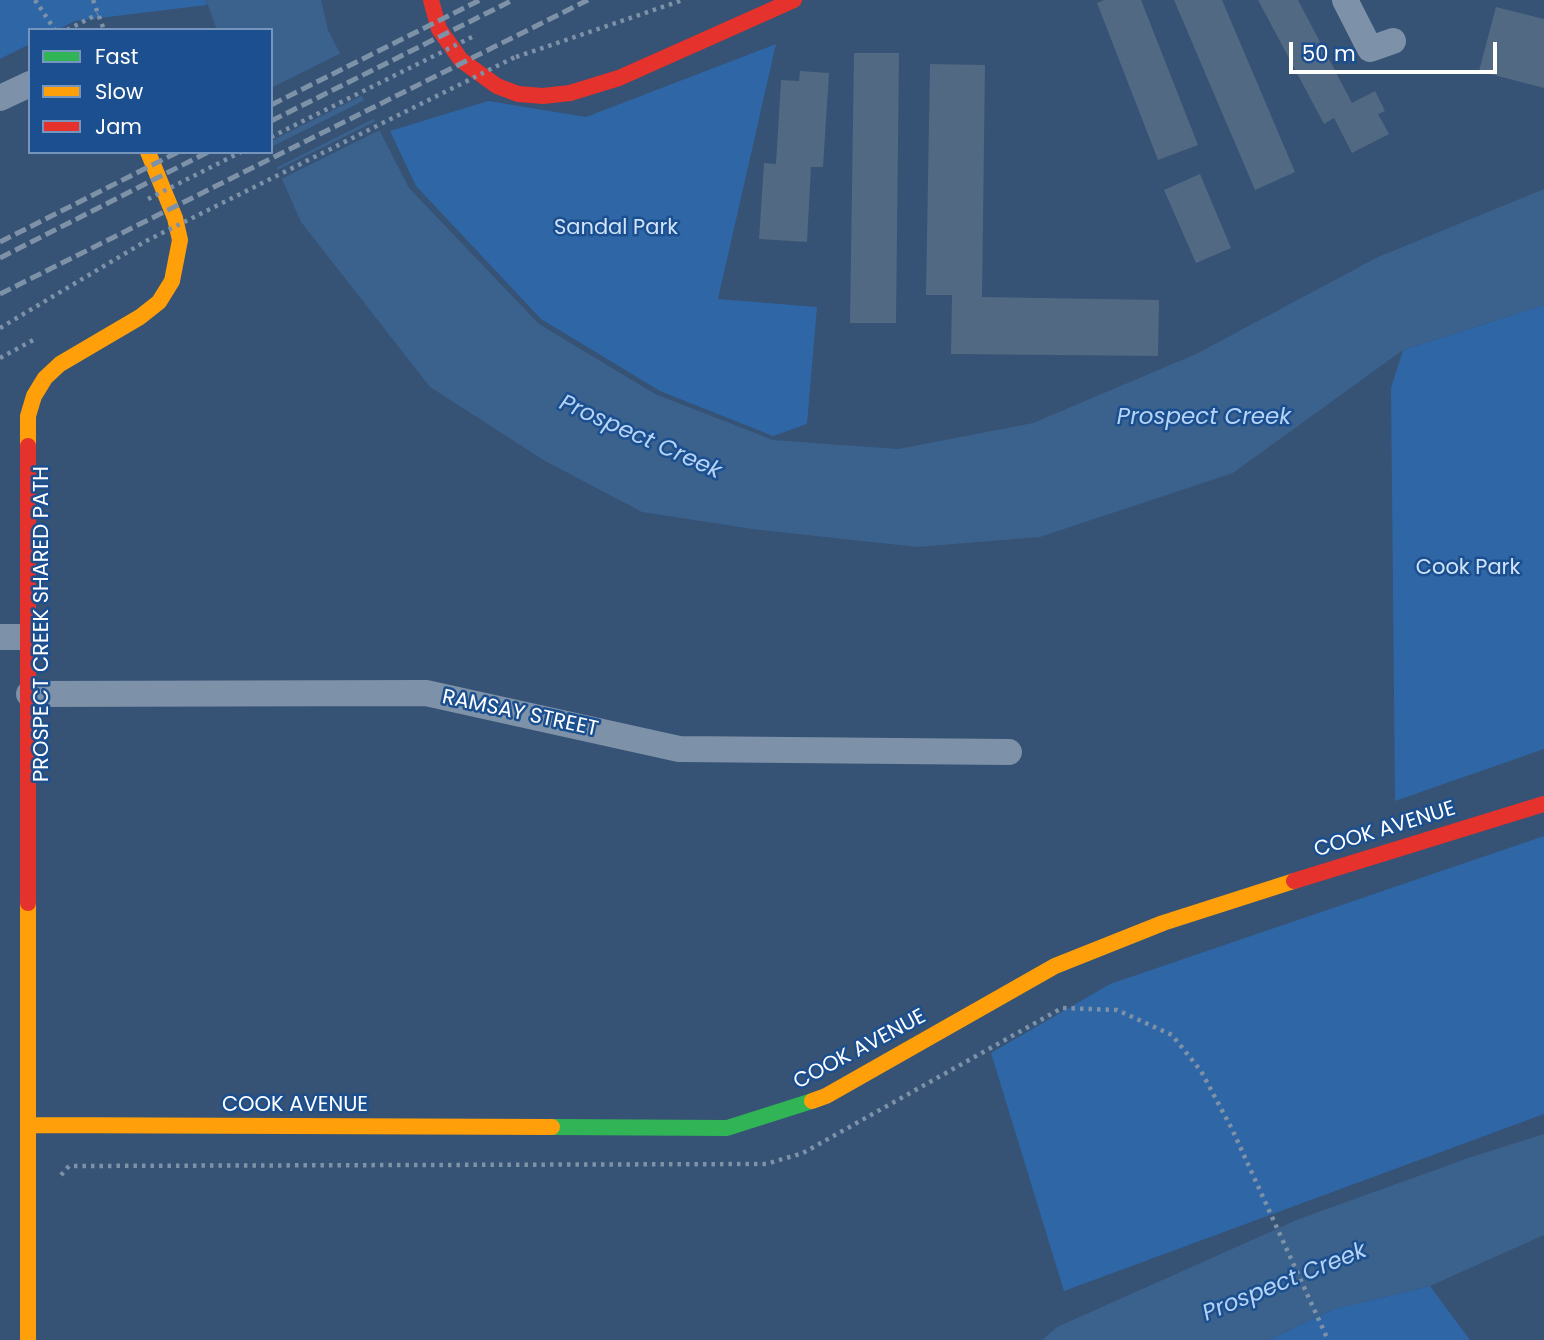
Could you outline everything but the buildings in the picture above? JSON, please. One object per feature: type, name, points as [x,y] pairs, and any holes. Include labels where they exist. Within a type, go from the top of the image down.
[{"type":"street","points":[[430,0],[439,29],[461,60],[497,86],[518,94],[543,96],[570,93],[619,78],[794,0]]},
{"type":"street","points":[[1345,0],[1370,49],[1393,41]]},
{"type":"street","points":[[0,98],[28,85]]},
{"type":"street","points":[[28,1340],[28,416],[34,396],[45,378],[60,364],[131,323],[159,302],[172,281],[179,257],[180,240],[175,218],[149,154]]},
{"type":"street","points":[[0,637],[28,637]]},
{"type":"street","name":"RAMSAY STREET","points":[[29,694],[426,693],[679,749],[1009,752]]},
{"type":"street","name":"COOK AVENUE","points":[[30,1125],[727,1128],[826,1096],[1055,966],[1127,937],[1419,841],[1544,804]]},
{"type":"path","points":[[35,0],[54,28]]},
{"type":"path","points":[[93,0],[103,28]]},
{"type":"path","points":[[0,328],[146,242],[515,57],[683,0]]},
{"type":"path","points":[[71,28],[98,14]]},
{"type":"path","points":[[273,136],[474,36]]},
{"type":"path","points":[[148,199],[238,154]]},
{"type":"path","points":[[58,1178],[69,1166],[130,1166]]},
{"type":"path","points":[[1251,1170],[1328,1340]]},
{"type":"green space","points":[[0,0],[206,0],[207,5],[75,21],[61,28],[28,28],[28,45],[0,59]]},
{"type":"green space","name":"Sandal Park","points":[[776,44],[718,299],[817,307],[807,424],[773,436],[660,391],[541,319],[416,186],[390,131],[488,101],[586,117]]},
{"type":"green space","name":"Cook Park","points":[[1544,305],[1544,749],[1395,801],[1391,388],[1403,350]]},
{"type":"green space","points":[[1544,836],[1544,1114],[1064,1291],[991,1053],[1110,984]]},
{"type":"green space","points":[[1430,1286],[1470,1340],[1268,1340],[1334,1309]]},
{"type":"water","name":"Prospect Creek","points":[[206,0],[321,0],[328,30],[409,188],[539,324],[655,394],[773,440],[898,449],[1033,423],[1196,354],[1378,257],[1544,189],[1544,305],[1403,350],[1233,473],[1040,537],[917,547],[752,529],[642,512],[545,461],[430,387],[301,222],[271,154],[273,154],[273,28],[216,28]]},
{"type":"water","name":"Prospect Creek","points":[[1544,1134],[1544,1235],[1430,1286],[1334,1309],[1268,1340],[1042,1340],[1057,1327],[1299,1219],[1471,1157]]},
{"type":"pier","points":[[343,52],[365,94],[273,140],[273,87]]},
{"type":"pier","points":[[367,99],[377,117],[274,169],[267,154],[273,154],[273,146]]},
{"type":"pier","points":[[378,120],[382,129],[279,180],[275,171]]},
{"type":"railway","points":[[273,104],[480,0]]},
{"type":"railway","points":[[273,120],[513,0]]},
{"type":"railway","points":[[0,294],[588,0]]},
{"type":"railway","points":[[0,242],[174,154]]},
{"type":"railway","points":[[0,258],[204,154]]},
{"type":"traffic: fast","points":[[552,1127],[727,1128],[812,1101]]},
{"type":"traffic: slow","points":[[28,446],[28,416],[34,396],[45,378],[60,364],[140,317],[159,302],[172,281],[180,240],[175,218],[149,154]]},
{"type":"traffic: slow","points":[[812,1101],[826,1096],[1055,966],[1163,923],[1294,881]]},
{"type":"traffic: slow","points":[[28,903],[28,1340]]},
{"type":"traffic: slow","points":[[30,1125],[552,1127]]},
{"type":"traffic: jam","points":[[431,0],[439,29],[461,60],[497,86],[518,94],[543,96],[570,93],[619,78],[794,0]]},
{"type":"traffic: jam","points":[[28,446],[28,903]]},
{"type":"traffic: jam","points":[[1294,881],[1544,804]]}]
